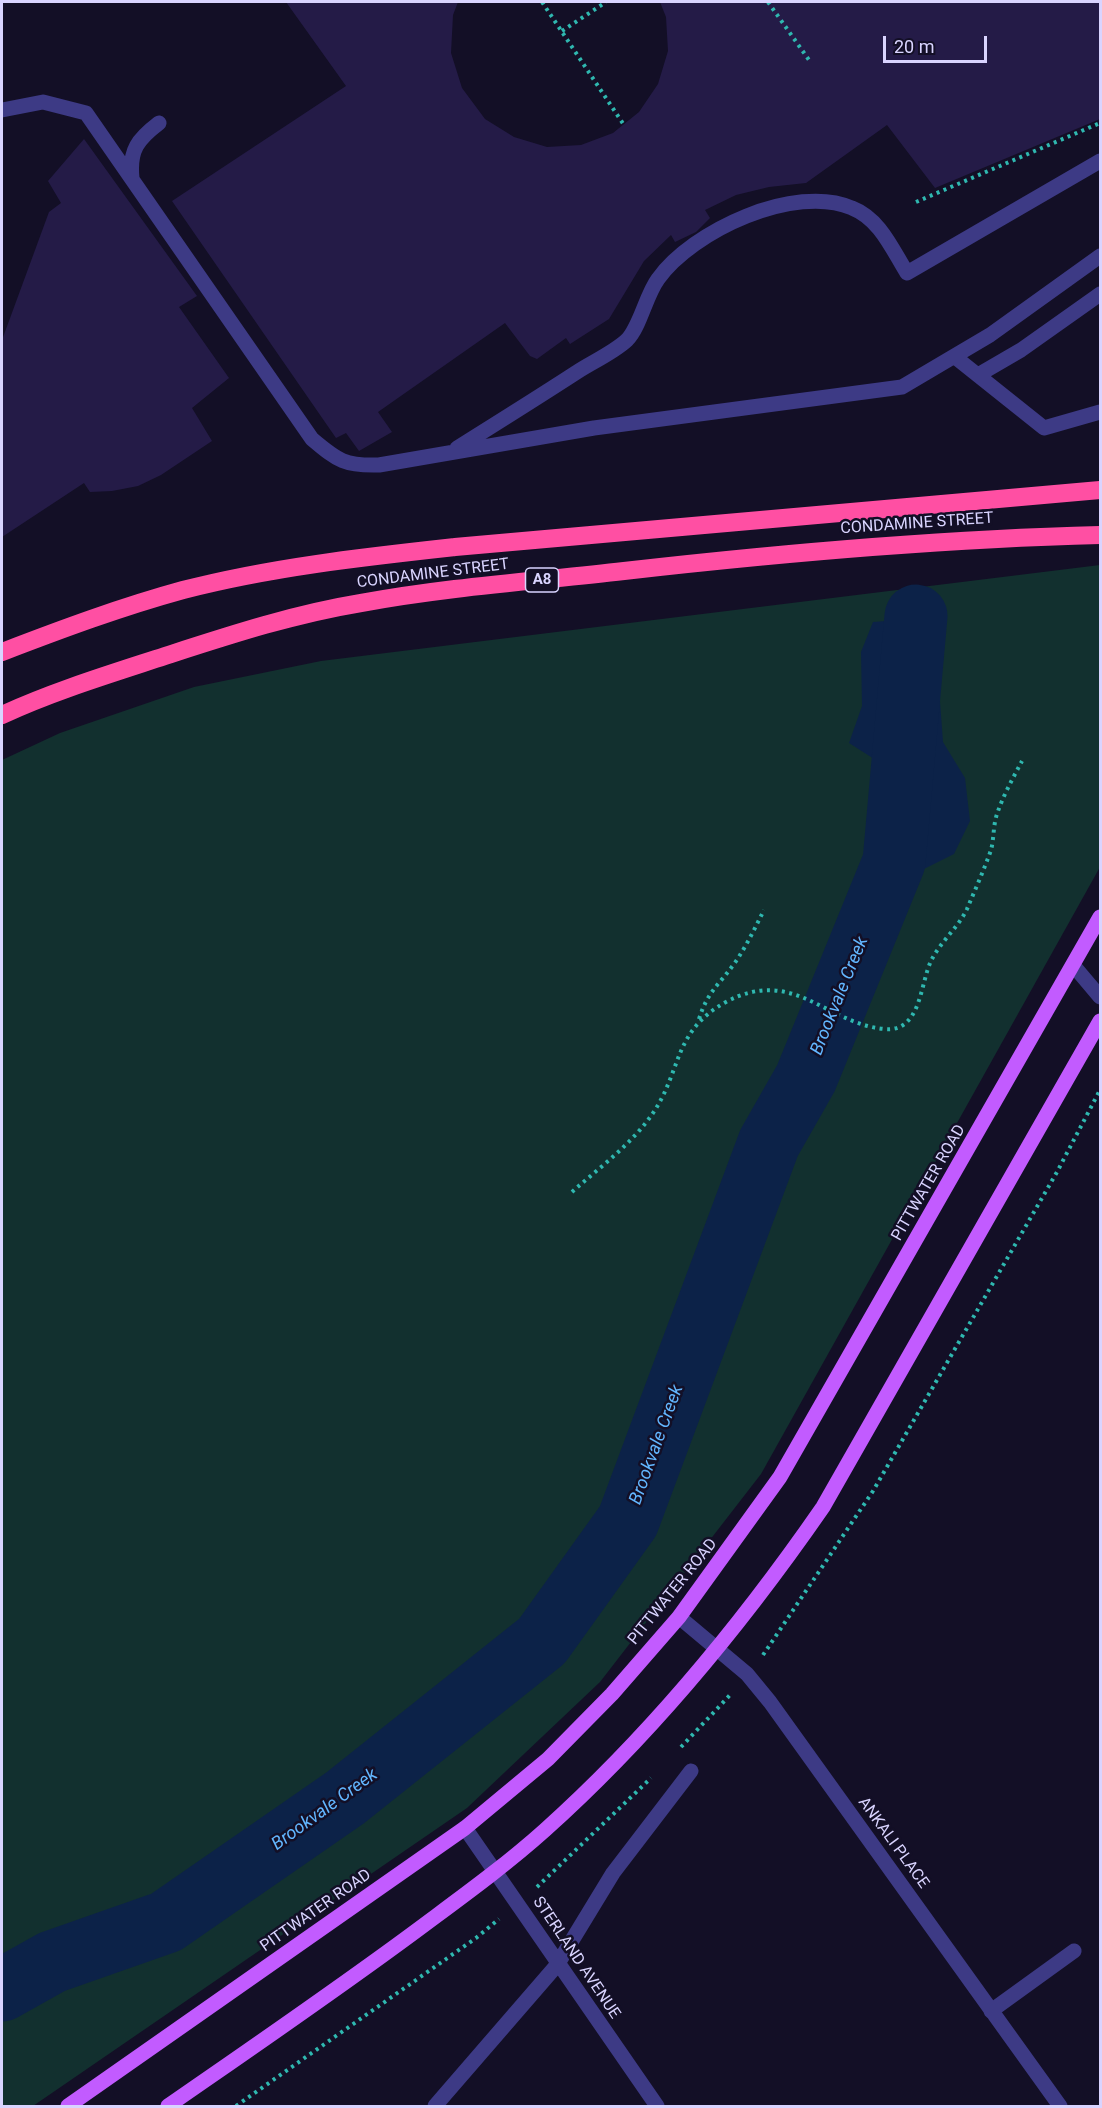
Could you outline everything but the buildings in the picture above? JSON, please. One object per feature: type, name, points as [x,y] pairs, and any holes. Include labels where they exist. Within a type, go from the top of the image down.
[{"type":"highway","name":"CONDAMINE STREET","points":[[2,652],[102,614],[185,590],[277,570],[351,558],[1101,490]]},
{"type":"highway","name":"CONDAMINE STREET","points":[[2,715],[114,672],[205,643],[297,616],[359,603],[425,593],[776,554],[993,537],[1101,535]]},
{"type":"main road","name":"PITTWATER ROAD","points":[[68,2106],[465,1828],[548,1759],[612,1694],[679,1617],[780,1478],[1101,917]]},
{"type":"main road","points":[[168,2106],[376,1960],[495,1872],[546,1830],[673,1702],[718,1650],[780,1569],[823,1507],[1101,1021]]},
{"type":"street","points":[[2,110],[44,102],[86,113],[312,439],[331,455],[352,466],[379,465],[594,428],[902,387],[990,335],[1101,256]]},
{"type":"street","points":[[132,178],[130,160],[135,144],[159,123]]},
{"type":"street","points":[[452,452],[628,339],[657,280],[677,258],[710,233],[745,218],[793,202],[828,200],[854,208],[881,230],[907,273],[1101,161]]},
{"type":"street","points":[[978,375],[1021,350],[1101,294]]},
{"type":"street","points":[[955,357],[1044,429],[1101,412]]},
{"type":"street","points":[[1073,965],[1101,997]]},
{"type":"street","name":"ANKALI PLACE","points":[[679,1617],[747,1674],[770,1702],[1060,2106]]},
{"type":"street","points":[[435,2106],[557,1965],[613,1873],[691,1771]]},
{"type":"street","name":"STERLAND AVENUE","points":[[465,1828],[557,1965],[657,2106]]},
{"type":"street","points":[[992,2011],[1074,1951]]},
{"type":"path","points":[[542,2],[624,125]]},
{"type":"path","points":[[562,30],[606,2]]},
{"type":"path","points":[[768,2],[809,60]]},
{"type":"path","points":[[916,202],[1101,123]]},
{"type":"path","points":[[699,1020],[727,1002],[755,991],[787,991],[873,1028],[892,1030],[908,1021],[920,1002],[930,962],[965,912],[972,897],[991,848],[997,815],[1022,761]]},
{"type":"path","points":[[572,1192],[640,1130],[655,1110],[686,1041],[699,1020],[705,1001],[717,982],[734,964],[764,910]]},
{"type":"path","points":[[772,1644],[873,1491],[1057,1172],[1101,1090]]},
{"type":"path","points":[[677,1751],[718,1710]]},
{"type":"path","points":[[558,1869],[653,1776]]},
{"type":"path","points":[[236,2106],[476,1938]]},
{"type":"green space","points":[[1100,565],[1100,867],[761,1474],[600,1682],[467,1808],[33,2106],[2,2106],[2,760],[60,733],[194,687],[321,661]]},
{"type":"water","points":[[939,617],[944,632],[939,688],[943,742],[965,778],[970,821],[954,854],[910,876],[875,873],[889,776],[882,764],[849,743],[862,706],[861,652],[873,622]]},
{"type":"waterway","name":"Brookvale Creek","points":[[2,1990],[52,1962],[166,1922],[345,1798],[542,1641],[628,1521],[769,1143],[806,1078],[894,862],[916,616]]}]
